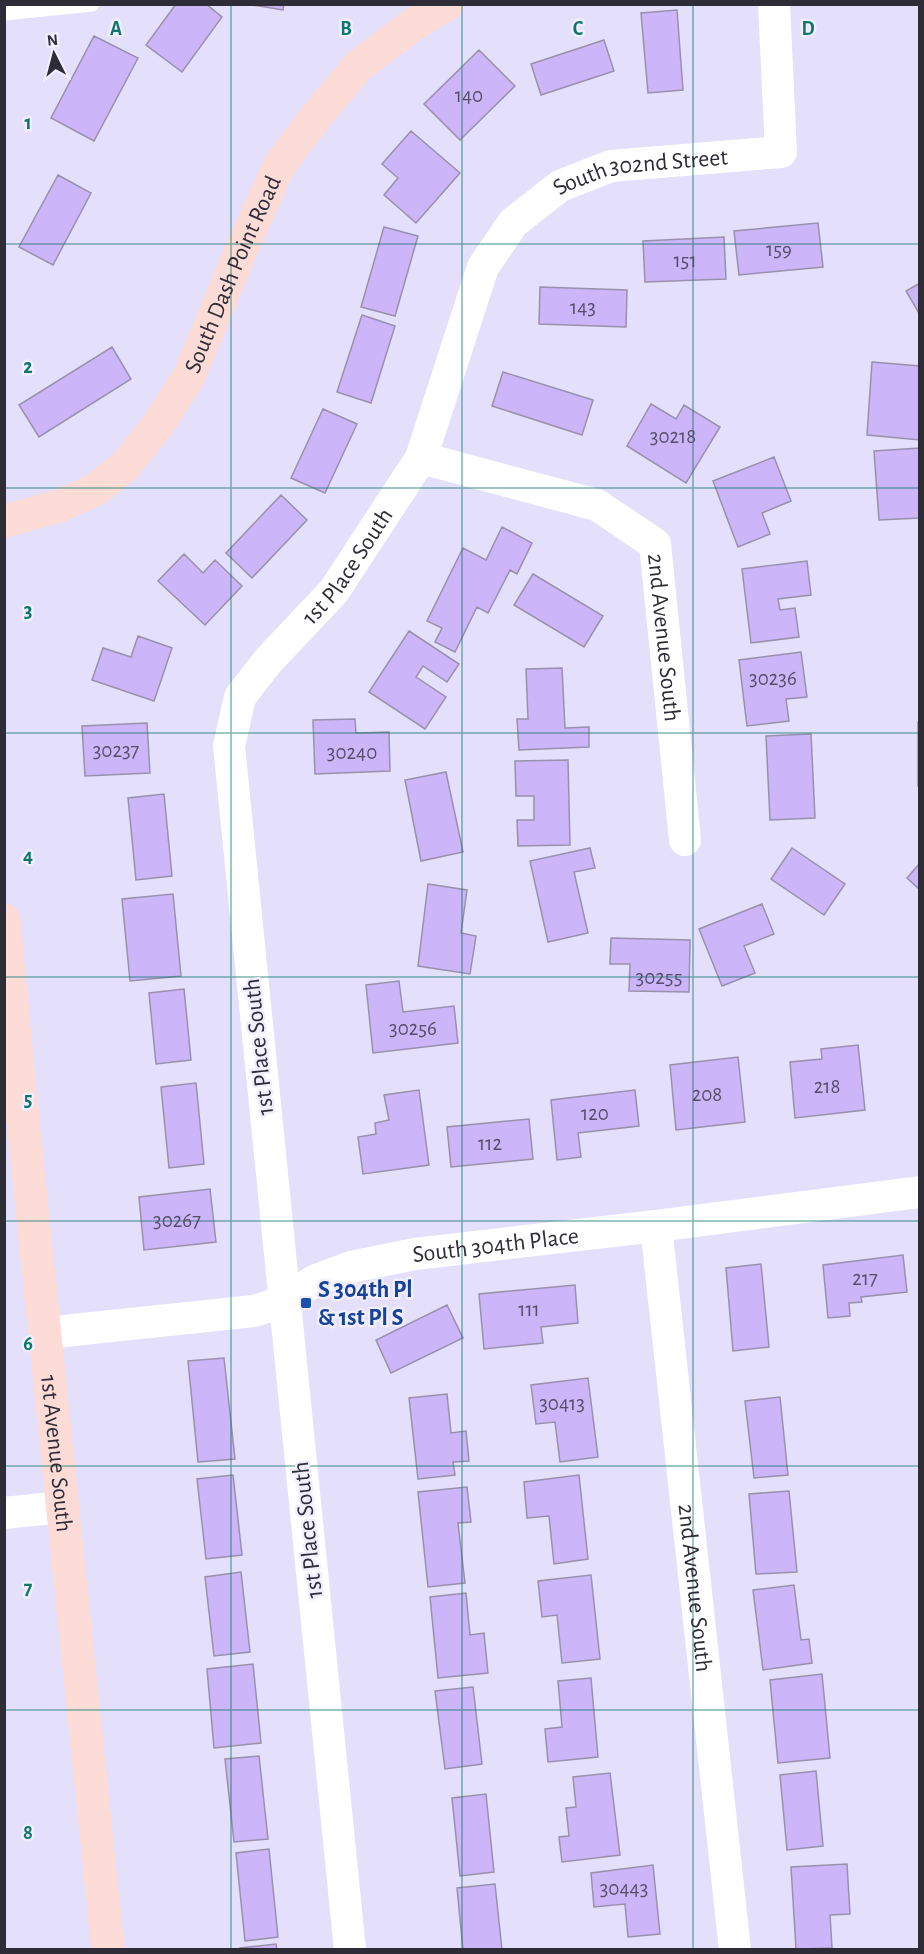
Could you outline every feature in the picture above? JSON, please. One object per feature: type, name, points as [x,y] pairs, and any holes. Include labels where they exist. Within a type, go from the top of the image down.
[{"type":"main road","name":"South Dash Point Road","points":[[4,521],[59,506],[95,490],[125,466],[158,426],[189,376],[241,250],[279,166],[313,120],[358,66],[414,23],[447,4]]},
{"type":"main road","name":"1st Avenue South","points":[[4,920],[13,1103],[45,1334],[108,1950]]},
{"type":"street","name":"South 302nd Street","points":[[513,223],[560,186],[611,166],[782,153],[774,4]]},
{"type":"street","name":"1st Place South","points":[[350,1950],[283,1302],[229,746],[240,697],[268,661],[334,591],[421,458],[483,267],[513,223]]},
{"type":"street","name":"2nd Avenue South","points":[[421,458],[597,505],[655,544],[685,840]]},
{"type":"street","name":"South 304th Place","points":[[45,1334],[254,1311],[283,1302],[314,1281],[351,1267],[393,1258],[502,1242],[656,1226],[920,1192]]},
{"type":"street","name":"2nd Avenue South","points":[[656,1226],[735,1950]]},
{"type":"street","points":[[4,1513],[63,1507]]},
{"type":"lane","points":[[4,13],[92,4]]},
{"type":"building","points":[[176,4],[206,4],[222,17],[182,72],[146,45]]},
{"type":"building","points":[[246,4],[284,4],[283,10]]},
{"type":"building","points":[[677,10],[683,90],[648,93],[641,13]]},
{"type":"building","points":[[94,36],[138,58],[94,141],[51,118]]},
{"type":"building","points":[[604,40],[614,71],[541,95],[531,64]]},
{"type":"building","points":[[479,50],[515,86],[460,140],[424,104]]},
{"type":"building","points":[[411,131],[460,173],[416,223],[384,195],[398,178],[382,164]]},
{"type":"building","points":[[58,175],[91,193],[53,265],[19,247]]},
{"type":"building","points":[[818,223],[823,267],[739,275],[734,231]]},
{"type":"building","points":[[384,227],[418,236],[395,316],[361,307]]},
{"type":"building","points":[[724,237],[726,279],[645,282],[643,241]]},
{"type":"building","points":[[920,283],[920,315],[906,291]]},
{"type":"building","points":[[540,287],[627,290],[626,327],[539,324]]},
{"type":"building","points":[[362,315],[395,326],[371,403],[337,392]]},
{"type":"building","points":[[112,347],[131,379],[39,437],[19,405]]},
{"type":"building","points":[[872,362],[920,366],[920,440],[867,435]]},
{"type":"building","points":[[503,372],[593,400],[582,435],[492,406]]},
{"type":"building","points":[[651,404],[676,419],[684,405],[720,427],[686,483],[627,446]]},
{"type":"building","points":[[323,409],[357,424],[325,493],[291,478]]},
{"type":"building","points":[[920,448],[920,518],[879,520],[874,451]]},
{"type":"building","points":[[774,457],[791,501],[762,513],[770,534],[738,547],[713,481]]},
{"type":"building","points":[[281,495],[307,520],[252,578],[226,553]]},
{"type":"building","points":[[502,527],[532,543],[517,574],[510,570],[488,613],[477,607],[455,652],[435,642],[442,628],[427,621],[463,548],[486,560]]},
{"type":"building","points":[[184,554],[203,573],[215,560],[242,586],[205,625],[158,581]]},
{"type":"building","points":[[807,561],[811,595],[778,599],[780,610],[795,608],[799,637],[751,643],[742,569]]},
{"type":"building","points":[[533,574],[603,616],[584,647],[514,605]]},
{"type":"building","points":[[409,631],[459,664],[447,682],[423,666],[416,677],[446,697],[425,729],[369,692]]},
{"type":"building","points":[[138,636],[172,648],[154,701],[92,680],[103,648],[131,657]]},
{"type":"building","points":[[801,652],[807,697],[786,699],[789,721],[747,726],[739,660]]},
{"type":"building","points":[[562,668],[565,728],[589,727],[589,747],[519,750],[517,719],[528,719],[526,669]]},
{"type":"building","points":[[355,719],[356,733],[389,732],[390,771],[315,774],[313,720]]},
{"type":"building","points":[[918,722],[920,722],[920,786],[918,786]]},
{"type":"building","points":[[147,723],[150,773],[85,776],[82,726]]},
{"type":"building","points":[[811,734],[815,818],[770,820],[766,736]]},
{"type":"building","points":[[568,760],[570,845],[518,846],[517,820],[534,820],[534,796],[516,796],[515,761]]},
{"type":"building","points":[[446,772],[463,852],[421,861],[405,780]]},
{"type":"building","points":[[164,794],[172,876],[136,880],[128,798]]},
{"type":"building","points":[[590,848],[595,868],[574,872],[588,933],[548,942],[530,861]]},
{"type":"building","points":[[792,848],[845,884],[824,915],[771,879]]},
{"type":"building","points":[[920,863],[920,890],[907,878]]},
{"type":"building","points":[[428,884],[467,890],[461,933],[476,936],[470,974],[418,966]]},
{"type":"building","points":[[173,894],[181,976],[130,981],[122,899]]},
{"type":"building","points":[[762,904],[774,934],[744,946],[755,973],[722,986],[699,929]]},
{"type":"building","points":[[611,938],[690,940],[689,992],[629,991],[630,964],[610,964]]},
{"type":"building","points":[[399,981],[403,1012],[454,1006],[458,1043],[373,1053],[366,985]]},
{"type":"building","points":[[184,989],[191,1060],[156,1064],[149,993]]},
{"type":"building","points":[[858,1045],[865,1110],[795,1118],[790,1062],[822,1059],[821,1049]]},
{"type":"building","points":[[738,1057],[745,1122],[676,1130],[670,1065]]},
{"type":"building","points":[[196,1083],[204,1164],[169,1168],[161,1087]]},
{"type":"building","points":[[419,1090],[429,1165],[363,1174],[358,1137],[376,1134],[375,1123],[389,1120],[384,1095]]},
{"type":"building","points":[[635,1090],[639,1126],[578,1133],[581,1157],[557,1160],[551,1100]]},
{"type":"building","points":[[529,1119],[533,1159],[451,1167],[447,1127]]},
{"type":"building","points":[[210,1189],[216,1242],[144,1250],[139,1197]]},
{"type":"building","points":[[903,1255],[907,1292],[861,1297],[862,1302],[849,1303],[850,1316],[828,1318],[823,1265]]},
{"type":"building","points":[[761,1264],[769,1347],[733,1351],[726,1268]]},
{"type":"building","points":[[575,1285],[578,1323],[541,1327],[543,1343],[484,1349],[479,1294]]},
{"type":"building","points":[[447,1305],[463,1338],[391,1373],[376,1340]]},
{"type":"building","points":[[224,1358],[235,1459],[198,1462],[188,1361]]},
{"type":"building","points":[[588,1378],[598,1457],[560,1462],[555,1422],[536,1424],[531,1385]]},
{"type":"building","points":[[447,1394],[451,1433],[466,1431],[469,1461],[453,1462],[455,1475],[418,1479],[409,1398]]},
{"type":"building","points":[[780,1397],[788,1475],[754,1478],[745,1401]]},
{"type":"building","points":[[233,1475],[242,1555],[206,1559],[197,1479]]},
{"type":"building","points":[[579,1475],[588,1559],[554,1564],[549,1516],[527,1518],[524,1482]]},
{"type":"building","points":[[467,1487],[471,1522],[458,1523],[465,1583],[428,1587],[418,1492]]},
{"type":"building","points":[[789,1491],[797,1572],[756,1574],[749,1494]]},
{"type":"building","points":[[241,1572],[250,1652],[214,1656],[205,1577]]},
{"type":"building","points":[[591,1575],[600,1659],[562,1663],[557,1615],[542,1617],[538,1581]]},
{"type":"building","points":[[794,1585],[801,1640],[809,1639],[812,1663],[763,1670],[753,1590]]},
{"type":"building","points":[[466,1593],[470,1635],[484,1633],[488,1673],[438,1678],[430,1597]]},
{"type":"building","points":[[253,1664],[261,1743],[214,1748],[207,1669]]},
{"type":"building","points":[[822,1674],[830,1758],[778,1763],[770,1680]]},
{"type":"building","points":[[591,1678],[598,1757],[548,1762],[545,1729],[562,1727],[558,1681]]},
{"type":"building","points":[[473,1687],[482,1764],[445,1769],[435,1691]]},
{"type":"building","points":[[259,1756],[268,1839],[234,1842],[225,1759]]},
{"type":"building","points":[[816,1771],[823,1846],[787,1850],[780,1775]]},
{"type":"building","points":[[610,1773],[620,1855],[562,1862],[559,1837],[569,1836],[566,1808],[576,1807],[573,1777]]},
{"type":"building","points":[[486,1794],[494,1872],[460,1876],[452,1798]]},
{"type":"building","points":[[269,1849],[278,1937],[245,1941],[236,1853]]},
{"type":"building","points":[[847,1864],[850,1914],[830,1915],[832,1948],[796,1949],[791,1867]]},
{"type":"building","points":[[653,1865],[660,1934],[628,1937],[625,1904],[594,1907],[591,1873]]},
{"type":"building","points":[[495,1884],[502,1950],[463,1950],[457,1888]]},
{"type":"building","points":[[276,1944],[277,1950],[240,1950],[240,1948]]},
{"type":"place","name":"S 304th Pl & 1st Pl S","points":[[306,1303]]}]
